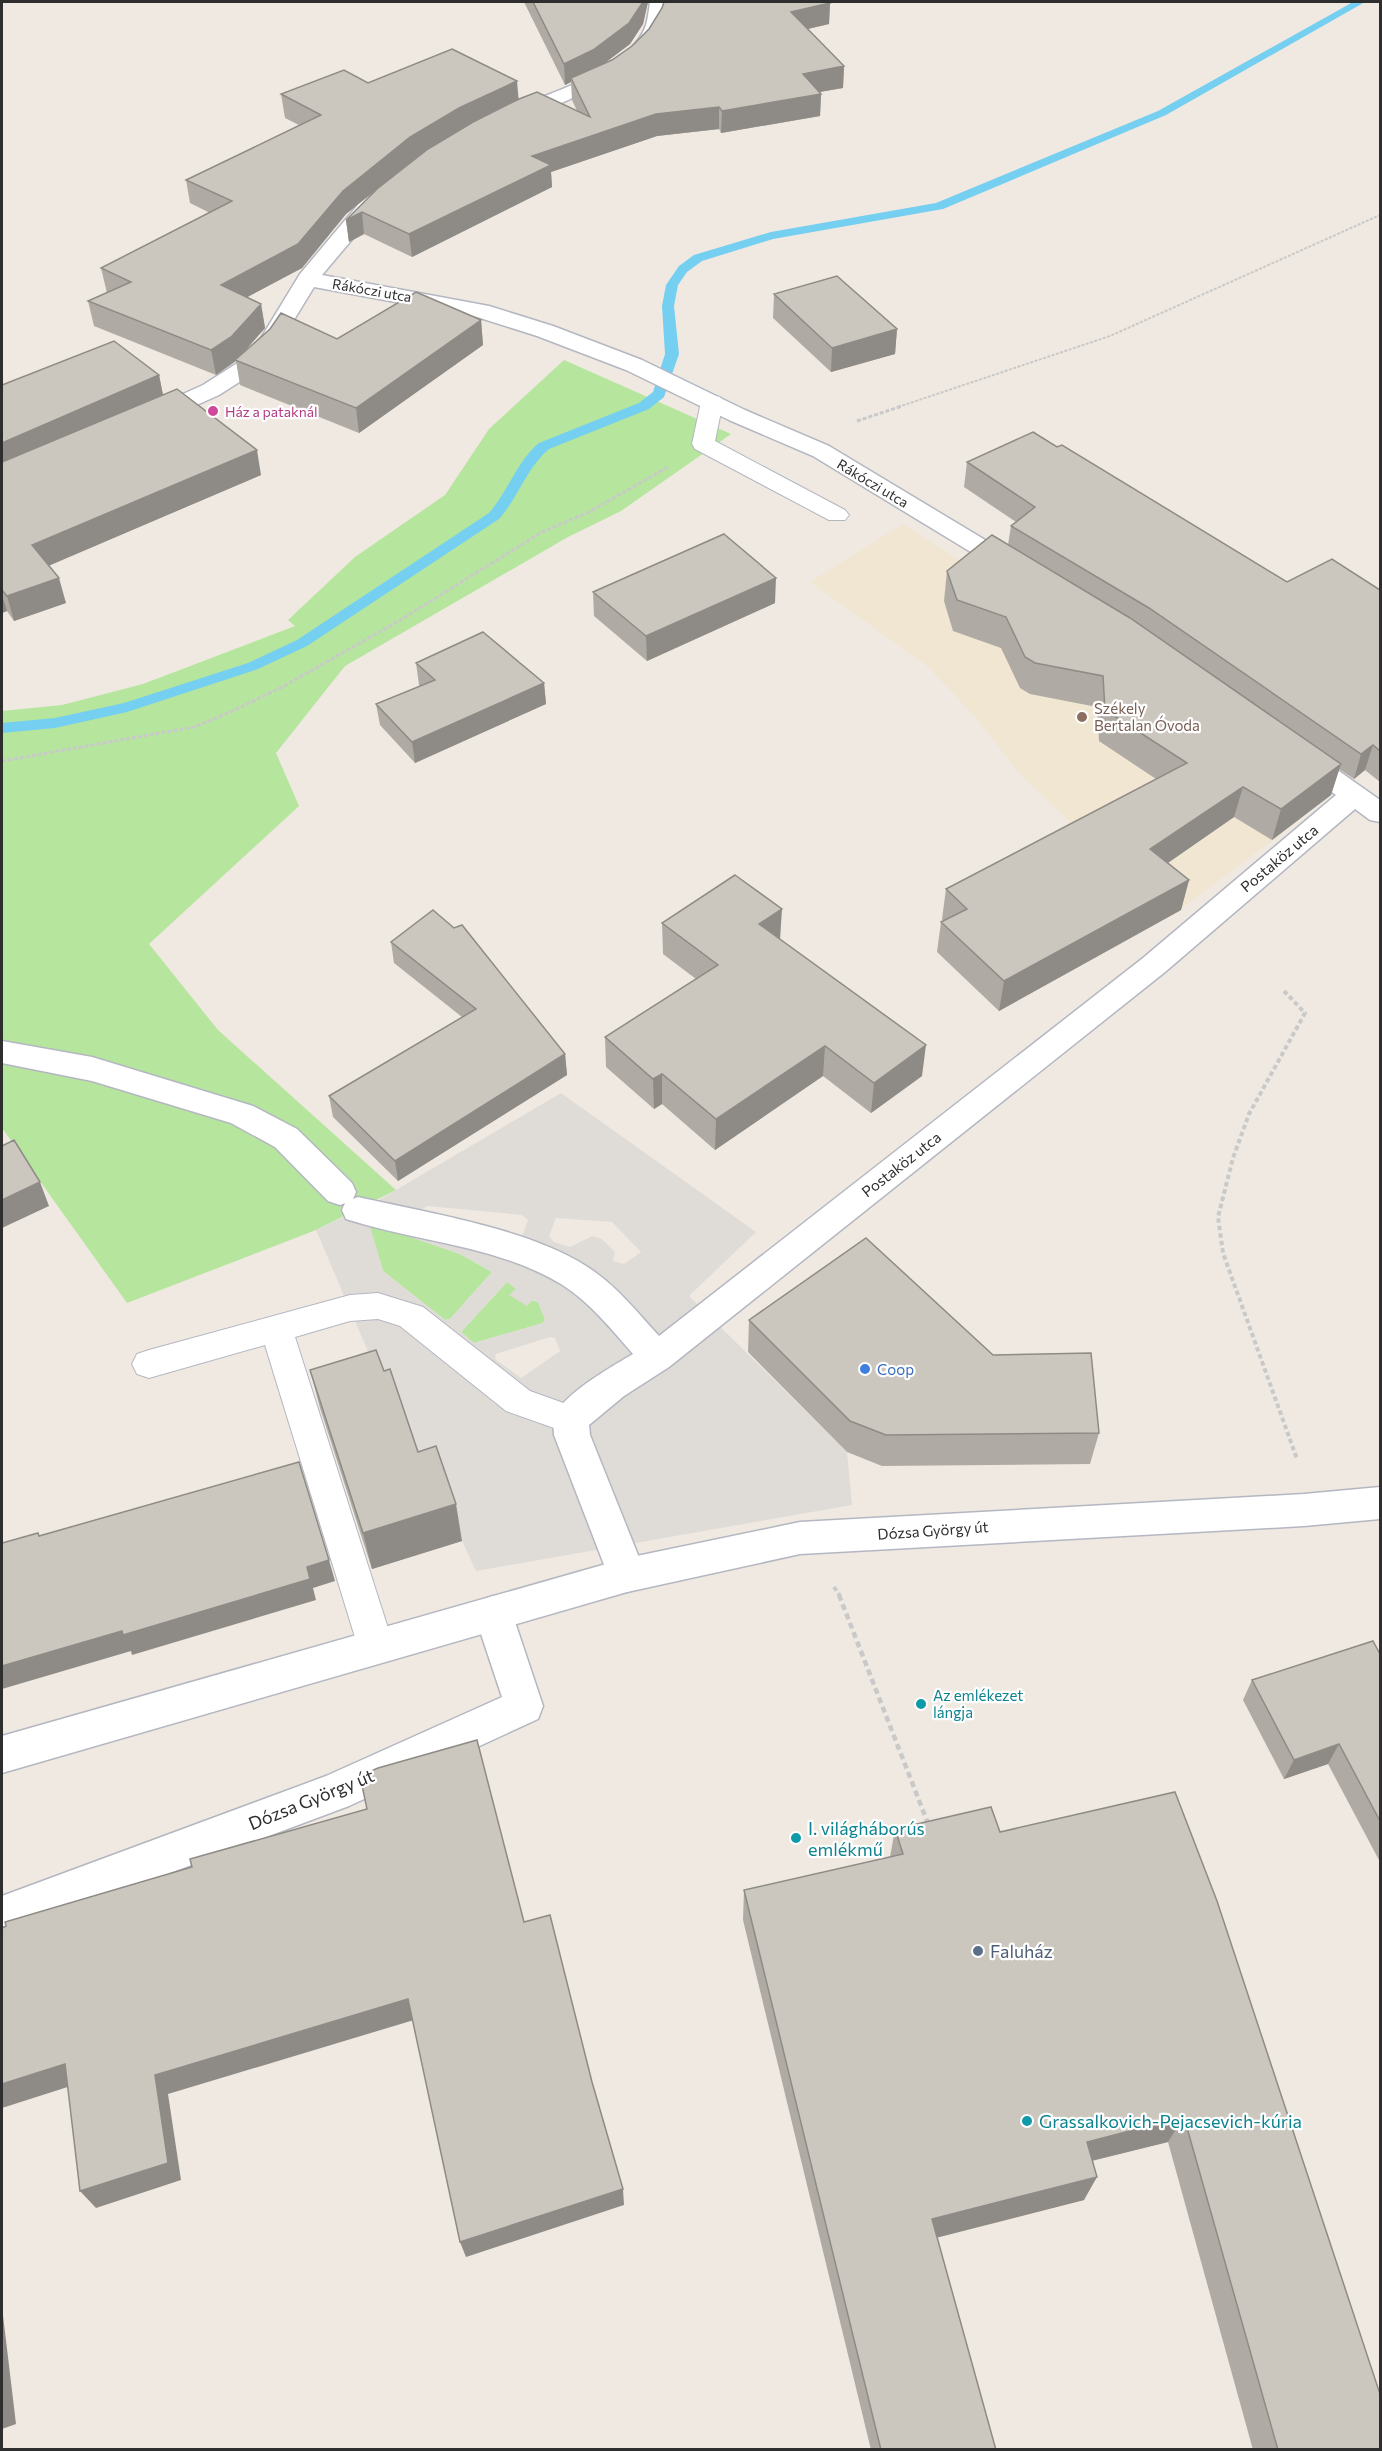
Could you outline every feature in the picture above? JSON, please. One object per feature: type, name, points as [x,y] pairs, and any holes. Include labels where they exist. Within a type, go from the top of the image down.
[{"type":"street","points":[[489,126],[608,75],[630,59],[652,33],[659,15],[658,2]]},
{"type":"street","points":[[132,425],[211,390],[247,367],[270,341],[308,279],[369,204],[396,183]]},
{"type":"street","name":"Rákóczi utca","points":[[308,279],[481,311],[545,330],[634,365],[821,451],[1033,579]]},
{"type":"street","points":[[1277,741],[1380,813]]},
{"type":"street","name":"Postaköz utca","points":[[571,1420],[585,1405],[610,1385],[657,1357],[1154,965],[1353,795]]},
{"type":"street","points":[[2,1052],[92,1069],[242,1114],[286,1138],[349,1201],[543,1261],[593,1289],[657,1357]]},
{"type":"street","points":[[571,1420],[572,1436],[627,1575]]},
{"type":"street","name":"Dózsa György út","points":[[2,1755],[627,1575],[800,1538],[1316,1509],[1380,1503]]},
{"type":"street","name":"Dózsa György út","points":[[2,1916],[335,1792],[524,1706],[494,1613]]},
{"type":"lane","points":[[706,399],[703,444],[837,515]]},
{"type":"lane","points":[[149,1364],[350,1308],[378,1306],[411,1316],[518,1401],[571,1420]]},
{"type":"lane","points":[[276,1329],[376,1647]]},
{"type":"path","points":[[799,441],[1110,336],[1380,215]]},
{"type":"path","points":[[2,761],[194,727],[233,711],[284,686],[397,622],[542,532],[619,496],[703,444]]},
{"type":"path","points":[[1284,991],[1305,1013],[1249,1114],[1233,1158],[1218,1216],[1223,1253],[1316,1509]]},
{"type":"path","points":[[841,1597],[930,1828]]},
{"type":"shaded area","name":"Székely Bertalan Óvoda","points":[[903,524],[979,573],[1261,797],[1301,819],[1174,914],[1095,846],[1019,773],[974,715],[927,666],[810,582]]},
{"type":"shaded area","points":[[561,1093],[756,1232],[689,1296],[847,1452],[852,1505],[476,1571],[462,1541],[419,1492],[384,1389],[316,1230],[372,1204]],"holes":[[[427,1206],[522,1215],[528,1220],[522,1237],[418,1212]],[[556,1218],[612,1222],[641,1252],[624,1264],[613,1261],[615,1252],[602,1239],[592,1236],[570,1247],[554,1242],[549,1236]],[[369,1223],[460,1254],[492,1272],[450,1319],[445,1320],[383,1271]],[[507,1282],[516,1289],[509,1295],[527,1306],[532,1300],[538,1302],[545,1319],[543,1323],[474,1343],[461,1332]],[[550,1337],[555,1338],[560,1351],[521,1378],[495,1359],[496,1354]]]},
{"type":"green space","points":[[564,360],[731,434],[621,511],[568,537],[345,666],[276,753],[299,806],[149,944],[218,1030],[396,1190],[316,1230],[127,1303],[2,1128],[2,711],[62,705],[143,684],[295,626],[288,620],[355,557],[445,495],[489,429]]},
{"type":"green space","points":[[368,1222],[460,1254],[492,1272],[450,1319],[445,1320],[383,1271]]},
{"type":"green space","points":[[507,1282],[516,1289],[510,1295],[538,1302],[545,1319],[543,1323],[474,1343],[461,1332]]},
{"type":"building","points":[[533,2],[643,2],[629,23],[593,50],[564,64]]},
{"type":"building","points":[[664,2],[829,2],[791,12],[844,66],[803,74],[821,94],[722,111],[719,107],[656,114],[532,156],[551,165],[409,234],[362,212],[346,220],[377,189],[428,149],[473,122],[519,99],[537,92],[590,117],[571,78],[612,60],[632,46],[649,29]]},
{"type":"building","points":[[452,49],[517,81],[459,108],[410,137],[343,191],[298,244],[221,285],[261,304],[232,336],[211,350],[88,301],[131,282],[101,268],[232,201],[186,180],[321,115],[281,94],[344,70],[368,83]]},
{"type":"building","points":[[837,276],[897,329],[832,348],[774,294]]},
{"type":"building","points":[[416,292],[481,320],[356,408],[235,360],[270,329],[281,313],[337,339]]},
{"type":"building","points":[[114,341],[159,375],[2,443],[2,385]]},
{"type":"building","points":[[177,389],[257,450],[32,545],[59,578],[7,596],[2,590],[2,462]]},
{"type":"building","points":[[1033,432],[1057,447],[1062,445],[1287,582],[1332,559],[1380,590],[1380,751],[1373,745],[1361,754],[1149,608],[1011,526],[1035,507],[967,462]]},
{"type":"building","points":[[724,534],[776,578],[646,636],[593,592]]},
{"type":"building","points":[[992,535],[1130,618],[1341,764],[1281,809],[1243,787],[1150,849],[1189,880],[1004,981],[941,922],[967,909],[946,889],[1187,763],[1105,710],[1103,676],[1035,663],[1025,657],[1006,617],[957,600],[947,571]]},
{"type":"building","points":[[483,632],[544,683],[412,742],[376,704],[435,680],[416,663]]},
{"type":"building","points":[[735,875],[782,909],[759,924],[926,1045],[874,1083],[825,1046],[716,1119],[662,1074],[653,1079],[605,1037],[718,965],[662,923]]},
{"type":"building","points":[[433,910],[454,928],[462,925],[565,1054],[395,1161],[329,1096],[476,1009],[391,942]]},
{"type":"building","points":[[14,1140],[40,1182],[2,1200],[2,1146]]},
{"type":"building","name":"Coop","points":[[866,1238],[993,1355],[1091,1353],[1099,1433],[886,1435],[850,1421],[749,1320]]},
{"type":"building","points":[[376,1350],[384,1371],[390,1369],[418,1452],[436,1446],[456,1504],[363,1533],[310,1370]]},
{"type":"building","points":[[299,1462],[329,1560],[307,1567],[310,1579],[123,1635],[122,1631],[2,1666],[2,1543],[38,1533],[39,1536]]},
{"type":"building","points":[[1373,1641],[1380,1654],[1380,1821],[1339,1744],[1294,1760],[1252,1680]]},
{"type":"building","points":[[477,1740],[524,1922],[550,1915],[592,2082],[623,2189],[460,2242],[408,1999],[155,2075],[168,2163],[80,2191],[65,2064],[2,2084],[2,1928],[6,1926],[5,1922],[192,1867],[190,1859],[367,1809],[360,1776],[378,1768]]},
{"type":"building","name":"Grassalkovich-Pejacsevich-kúria","points":[[1175,1792],[1217,1901],[1380,2394],[1380,2450],[1278,2450],[1184,2117],[1087,2142],[1097,2177],[932,2219],[996,2450],[881,2450],[744,1890],[903,1854],[895,1829],[991,1807],[1000,1832]]},
{"type":"waterway","points":[[2,728],[55,723],[127,707],[253,666],[302,643],[494,516],[504,505],[534,454],[544,446],[644,406],[659,394],[672,354],[668,306],[672,285],[683,269],[698,258],[771,236],[939,206],[1162,113],[1360,2]]},
{"type":"place","name":"Ház a pataknál","points":[[213,411]]},
{"type":"place","name":"Székely Bertalan Óvoda","points":[[1082,717]]},
{"type":"place","name":"Coop","points":[[865,1369]]},
{"type":"place","name":"Az emlékezet lángja","points":[[921,1704]]},
{"type":"place","name":"I. világháborús emlékmű","points":[[796,1838]]},
{"type":"place","name":"Faluház","points":[[978,1951]]},
{"type":"place","name":"Grassalkovich-Pejacsevich-kúria","points":[[1027,2121]]}]
